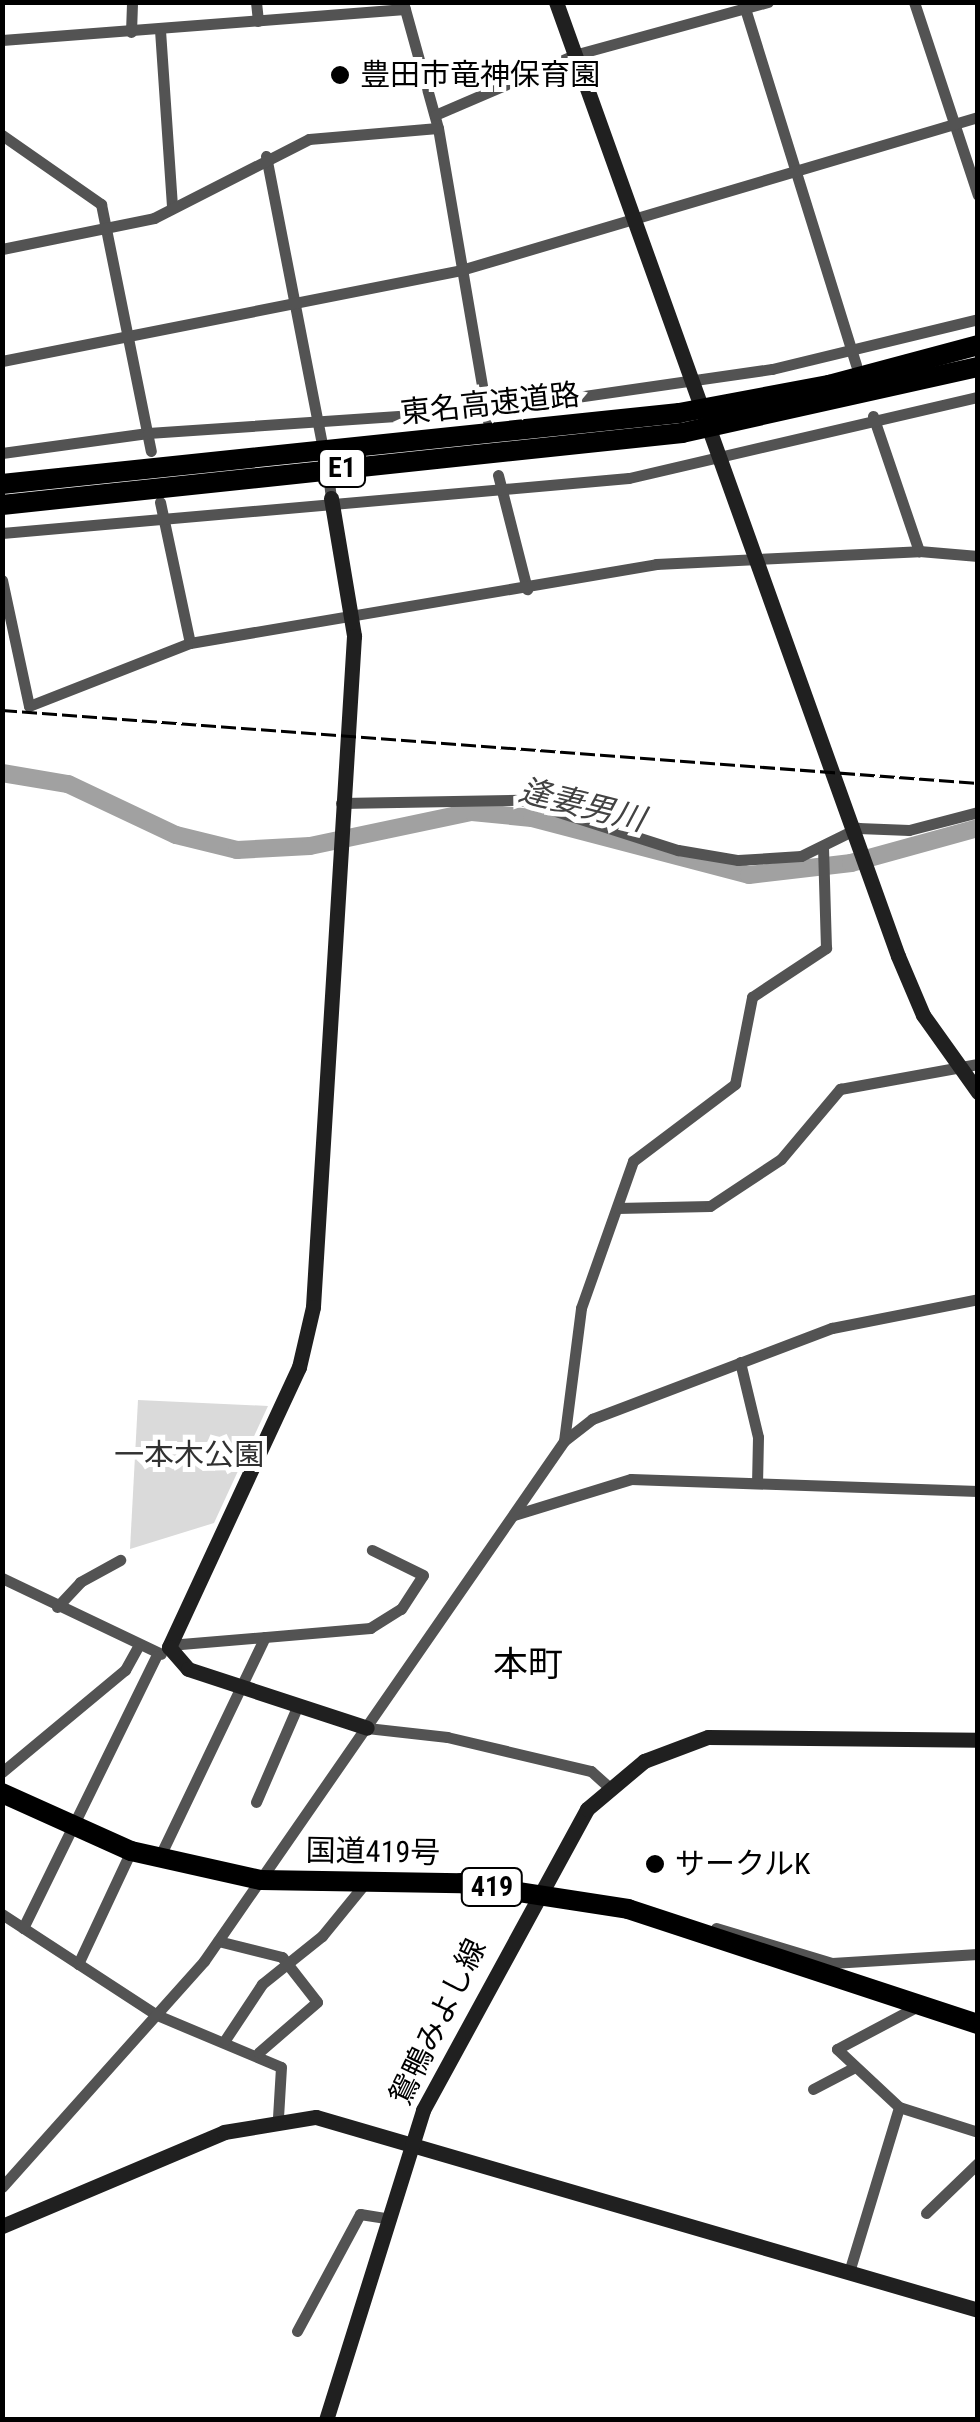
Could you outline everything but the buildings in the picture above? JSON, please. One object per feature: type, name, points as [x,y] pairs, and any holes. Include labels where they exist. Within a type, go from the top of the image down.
[{"type":"highway","name":"東名高速道路","points":[[721,417],[978,345]]},
{"type":"highway","name":"東名高速道路","points":[[2,505],[681,423],[978,367]]},
{"type":"highway","name":"東名高速道路","points":[[2,484],[681,423]]},
{"type":"highway","name":"国道419号","points":[[2,1793],[131,1851],[261,1880],[537,1891],[687,1927],[978,2024]]},
{"type":"street","points":[[132,2],[132,32]]},
{"type":"street","points":[[256,2],[258,21]]},
{"type":"street","points":[[556,2],[898,956],[924,1015],[978,1092]]},
{"type":"street","points":[[2,249],[107,230],[172,207],[266,156],[309,139],[436,122],[574,55],[768,2]]},
{"type":"street","points":[[914,2],[978,195]]},
{"type":"street","points":[[2,40],[160,30],[404,6],[436,122],[489,427]]},
{"type":"street","points":[[745,8],[856,364]]},
{"type":"street","points":[[160,30],[172,207]]},
{"type":"street","points":[[2,361],[296,306],[461,270],[632,215],[978,117]]},
{"type":"street","points":[[2,135],[95,193],[132,336],[151,451]]},
{"type":"street","points":[[266,156],[320,440]]},
{"type":"street","points":[[2,453],[148,433],[487,410],[853,350],[978,319]]},
{"type":"street","points":[[2,533],[162,508],[330,490],[629,478],[978,397]]},
{"type":"street","points":[[875,421],[919,551]]},
{"type":"street","points":[[499,481],[526,589]]},
{"type":"street","points":[[23,1928],[165,1651],[306,1343],[350,614],[330,490]]},
{"type":"street","points":[[162,508],[190,643]]},
{"type":"street","points":[[2,580],[29,706],[190,643],[350,614],[755,556],[919,551],[978,556]]},
{"type":"street","points":[[339,810],[522,800],[678,850],[738,860],[823,853],[858,828],[909,830],[978,812]]},
{"type":"street","points":[[564,1441],[582,1308],[633,1162],[736,1084],[752,997],[826,948],[823,853]]},
{"type":"street","points":[[617,1208],[710,1206],[780,1159],[840,1089],[978,1064]]},
{"type":"street","points":[[2,2188],[218,1941],[564,1441],[592,1419],[869,1316],[978,1299]]},
{"type":"street","points":[[740,1362],[758,1437],[757,1482]]},
{"type":"street","points":[[514,1515],[622,1480],[978,1491]]},
{"type":"street","points":[[2,1578],[137,1648],[165,1651],[370,1628],[401,1610],[423,1574],[372,1550]]},
{"type":"street","points":[[57,1608],[80,1582],[120,1560]]},
{"type":"street","points":[[158,1858],[265,1637]]},
{"type":"street","points":[[2,1772],[126,1670],[137,1648]]},
{"type":"street","points":[[165,1651],[182,1666],[368,1728],[555,1762],[591,1771],[609,1787]]},
{"type":"street","points":[[256,1802],[298,1705]]},
{"type":"street","name":"鴛鴨みよし線","points":[[2,2226],[224,2132],[278,2118],[332,2118],[412,2141],[456,2039],[571,1830],[609,1787],[669,1749],[745,1732],[978,1740]]},
{"type":"street","points":[[78,1964],[131,1851]]},
{"type":"street","points":[[226,2040],[262,1984],[288,1964],[366,1882]]},
{"type":"street","points":[[2,1914],[157,2015],[259,2052],[281,2067],[278,2118]]},
{"type":"street","points":[[687,1927],[832,1963],[978,1954]]},
{"type":"street","points":[[218,1941],[288,1964],[317,2002],[259,2052]]},
{"type":"street","points":[[920,2004],[837,2049],[899,2108],[978,2132]]},
{"type":"street","points":[[813,2089],[853,2068]]},
{"type":"street","points":[[849,2272],[899,2108]]},
{"type":"street","points":[[326,2420],[412,2141],[978,2310]]},
{"type":"street","points":[[926,2213],[978,2163]]},
{"type":"street","points":[[297,2331],[360,2214],[390,2219]]},
{"type":"green space","name":"一本木公園","points":[[138,1400],[268,1406],[214,1523],[130,1549]]},
{"type":"waterway","name":"逢妻男川","points":[[2,773],[68,784],[176,835],[237,850],[310,846],[472,812],[532,818],[749,875],[851,863],[978,828]]},
{"type":"railway","points":[[2,710],[978,783]]},
{"type":"place","name":"豊田市竜神保育園","points":[[340,75]]},
{"type":"place","name":"サークルK","points":[[655,1864]]},
{"type":"district","name":"本町","points":[[528,1665]]}]
